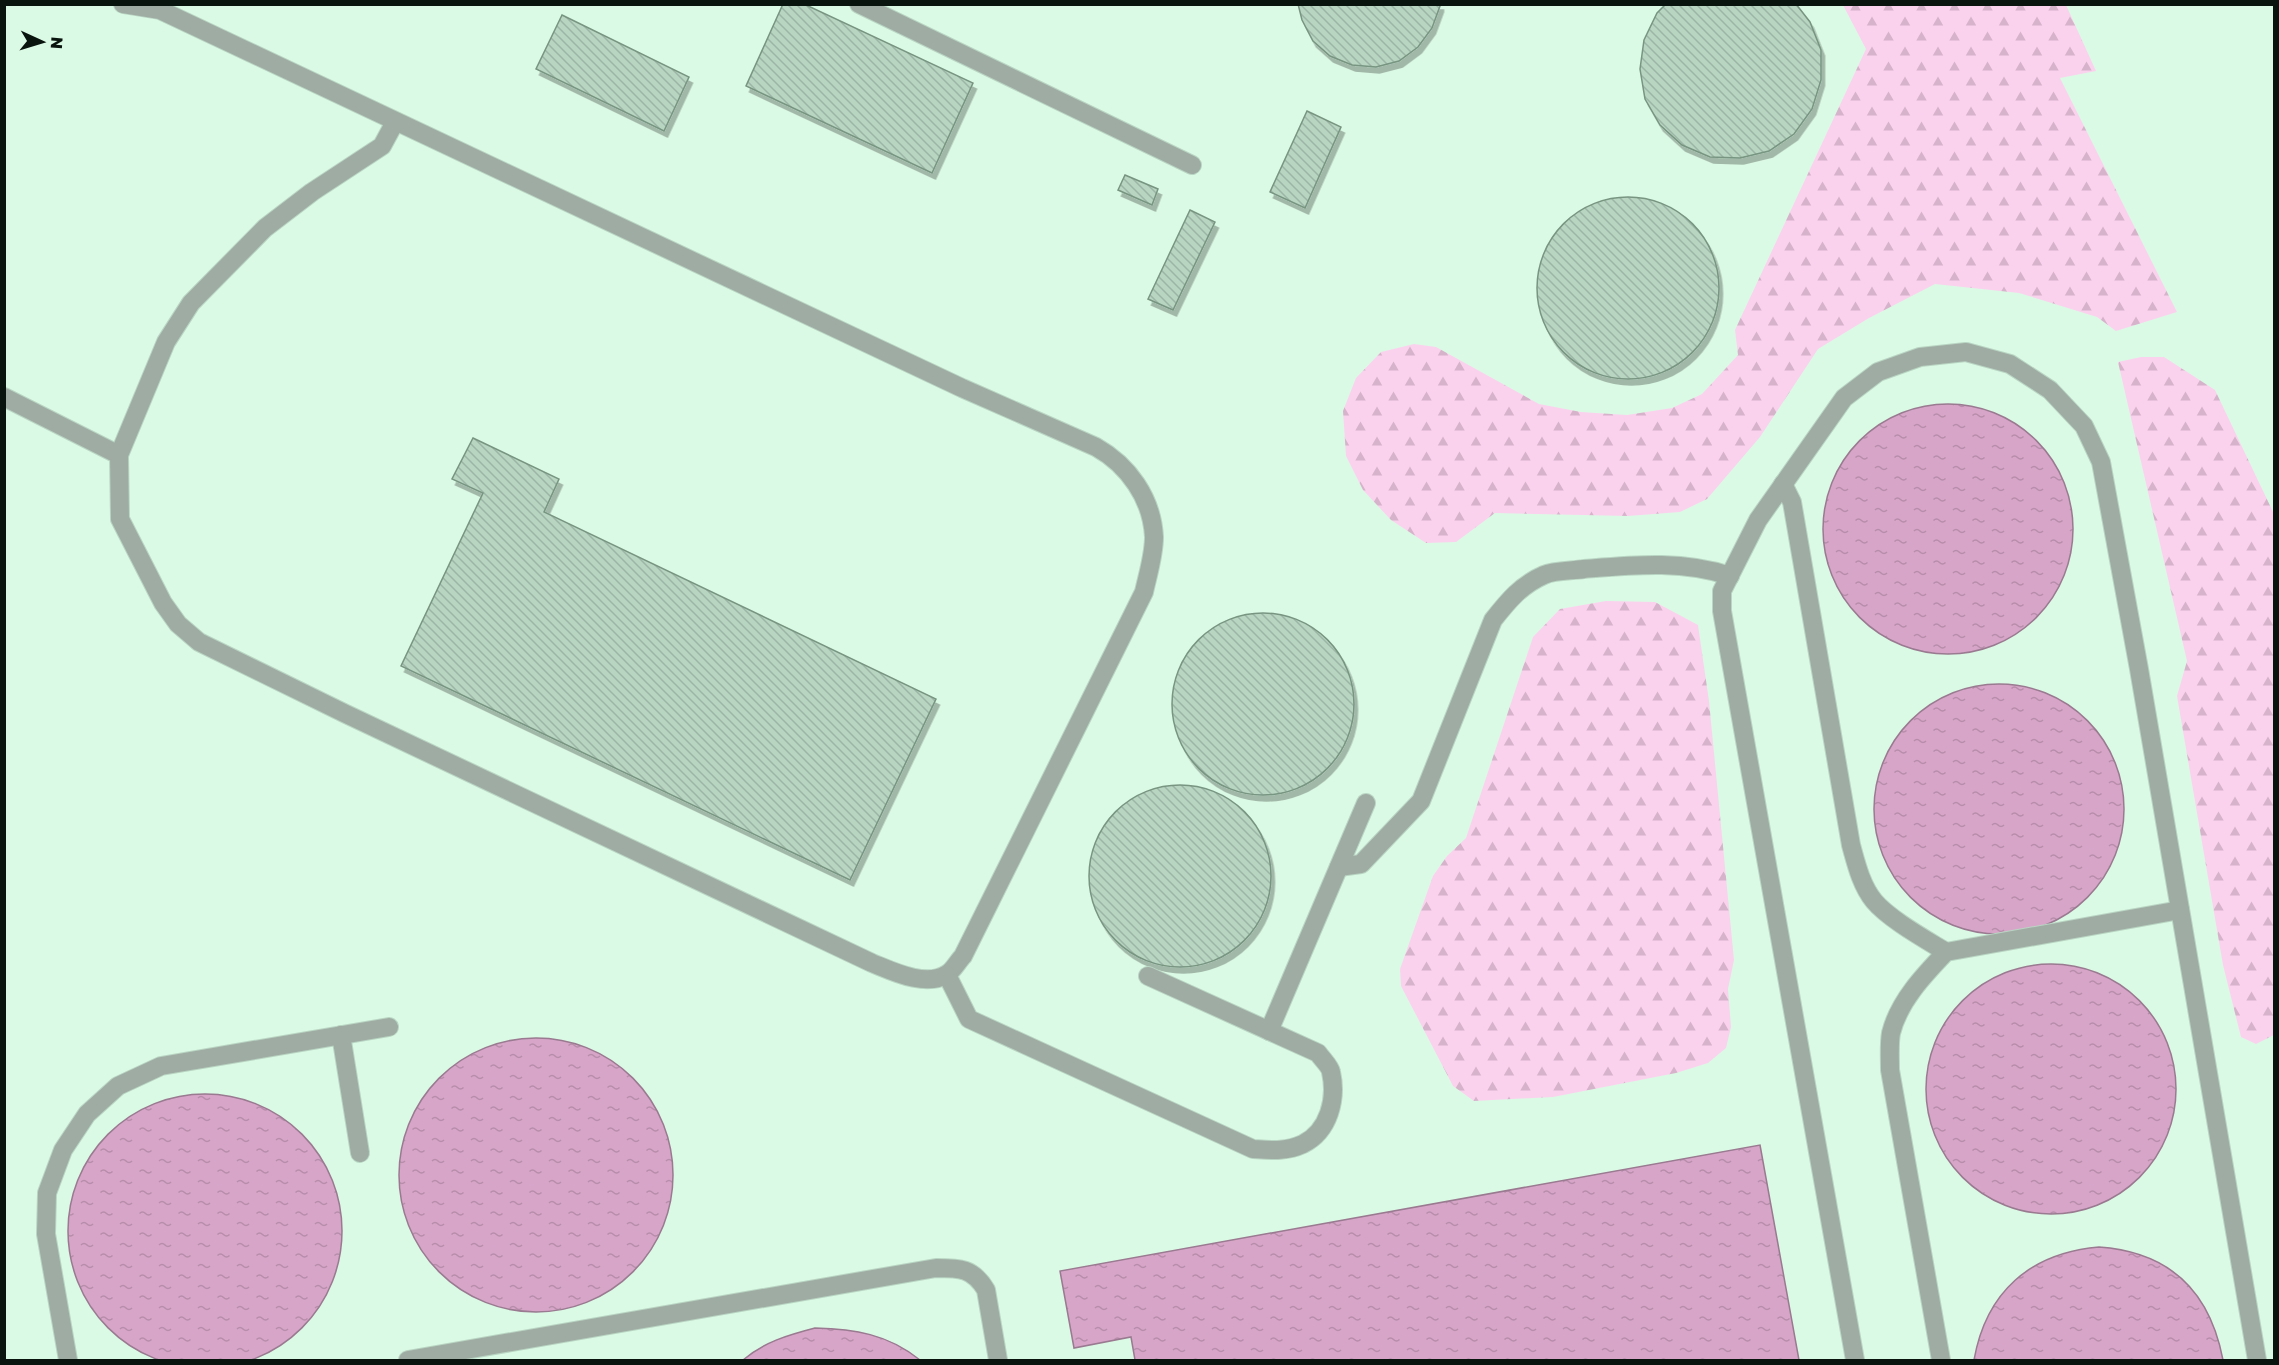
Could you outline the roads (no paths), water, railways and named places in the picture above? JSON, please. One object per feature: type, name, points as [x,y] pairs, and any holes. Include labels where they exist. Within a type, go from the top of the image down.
[{"type":"lane","points":[[123,4],[160,10],[952,383],[1096,447],[1112,456],[1138,485],[1147,507],[1154,536],[1144,592],[963,956],[947,975],[926,980],[904,976],[872,963],[357,719],[199,642],[178,624],[163,603],[120,519],[119,455],[166,342],[191,303],[265,228],[312,192],[382,146],[394,122]]},
{"type":"lane","points":[[859,4],[1192,165]]},
{"type":"lane","points":[[1856,1360],[1722,611],[1722,591],[1758,520],[1844,398],[1878,372],[1920,357],[1966,352],[2010,364],[2050,390],[2084,426],[2101,462],[2257,1360]]},
{"type":"lane","points":[[4,397],[119,455]]},
{"type":"lane","points":[[1783,484],[1792,502],[1851,845],[1859,873],[1874,901],[1906,927],[1946,952]]},
{"type":"lane","points":[[1339,867],[1361,864],[1421,801],[1493,620],[1511,596],[1547,573],[1646,564],[1681,565],[1712,570],[1730,576]]},
{"type":"lane","points":[[1269,1031],[1366,803]]},
{"type":"lane","points":[[1941,1360],[1890,1070],[1891,1034],[1899,1012],[1924,975],[1946,952],[2180,910]]},
{"type":"lane","points":[[947,975],[969,1019],[1253,1149],[1280,1151],[1303,1144],[1321,1130],[1332,1106],[1331,1070],[1318,1053],[1148,976]]},
{"type":"lane","points":[[68,1360],[46,1234],[47,1193],[63,1150],[87,1114],[118,1086],[161,1066],[389,1027]]},
{"type":"lane","points":[[341,1035],[360,1153]]},
{"type":"lane","points":[[408,1360],[936,1268],[966,1271],[975,1275],[986,1290],[998,1360]]},
{"type":"water","points":[[1948,404],[1972,407],[1996,414],[2017,425],[2036,441],[2052,460],[2063,481],[2070,505],[2073,529],[2070,553],[2063,577],[2052,598],[2036,617],[2017,633],[1996,644],[1972,651],[1948,654],[1924,651],[1900,644],[1879,633],[1860,617],[1844,598],[1833,577],[1826,553],[1823,529],[1826,505],[1833,481],[1844,460],[1860,441],[1879,425],[1900,414],[1924,407]]},
{"type":"water","points":[[1999,684],[2023,687],[2047,694],[2068,705],[2087,721],[2103,740],[2114,761],[2121,785],[2124,809],[2121,833],[2114,857],[2103,878],[2087,897],[2068,913],[2047,924],[2023,931],[1999,934],[1975,931],[1951,924],[1930,913],[1911,897],[1895,878],[1884,857],[1877,833],[1874,809],[1877,785],[1884,761],[1895,740],[1911,721],[1930,705],[1951,694],[1975,687]]},
{"type":"water","points":[[2051,964],[2075,967],[2099,974],[2120,985],[2139,1001],[2155,1020],[2166,1041],[2173,1065],[2176,1089],[2173,1113],[2166,1137],[2155,1158],[2139,1177],[2120,1193],[2099,1204],[2075,1211],[2051,1214],[2027,1211],[2003,1204],[1982,1193],[1963,1177],[1947,1158],[1936,1137],[1929,1113],[1926,1089],[1929,1065],[1936,1041],[1947,1020],[1963,1001],[1982,985],[2003,974],[2027,967]]},
{"type":"water","points":[[549,1038],[589,1048],[612,1061],[633,1078],[650,1099],[663,1122],[671,1148],[673,1175],[671,1202],[663,1228],[650,1251],[633,1272],[612,1289],[589,1302],[563,1310],[523,1312],[483,1302],[471,1296],[449,1281],[430,1262],[409,1228],[401,1202],[399,1162],[409,1122],[415,1110],[430,1088],[449,1069],[483,1048],[509,1040]]},
{"type":"water","points":[[205,1094],[245,1100],[281,1117],[302,1134],[319,1155],[336,1191],[342,1231],[336,1271],[319,1307],[302,1328],[281,1345],[245,1362],[205,1368],[165,1362],[129,1345],[108,1328],[91,1307],[74,1271],[68,1231],[74,1191],[91,1155],[108,1134],[129,1117],[165,1100]]},
{"type":"water","points":[[1760,1145],[1799,1360],[1135,1360],[1131,1337],[1074,1348],[1060,1271]]},
{"type":"water","points":[[2099,1247],[2146,1257],[2166,1267],[2183,1280],[2197,1296],[2208,1314],[2223,1360],[1974,1360],[1989,1314],[2015,1280],[2032,1267],[2052,1258],[2074,1251]]},
{"type":"water","points":[[815,1328],[870,1335],[896,1344],[920,1360],[743,1360],[786,1336]]}]
